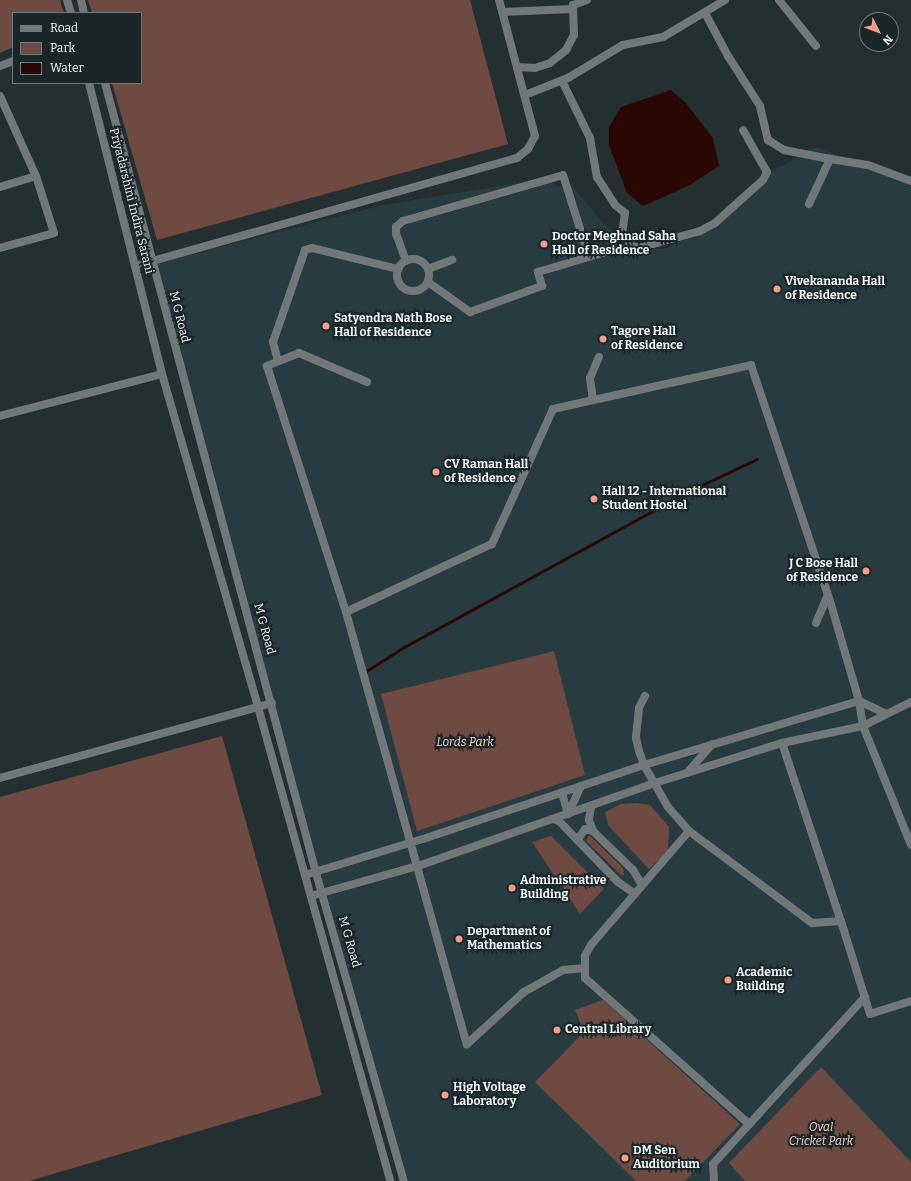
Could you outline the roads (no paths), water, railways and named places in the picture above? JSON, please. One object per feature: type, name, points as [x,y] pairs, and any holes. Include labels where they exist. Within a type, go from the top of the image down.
[{"type":"street","points":[[67,0],[70,12]]},
{"type":"street","points":[[81,0],[84,12]]},
{"type":"street","points":[[135,266],[517,158],[528,149],[535,136],[518,67],[499,0]]},
{"type":"street","points":[[518,67],[535,68],[550,63],[566,50],[574,35],[572,5],[587,0]]},
{"type":"street","points":[[525,95],[562,81],[623,45],[663,37],[725,0]]},
{"type":"street","points":[[779,0],[816,46]]},
{"type":"street","points":[[503,12],[573,9]]},
{"type":"street","points":[[705,12],[728,56],[760,106],[768,140],[784,150],[868,165],[911,182]]},
{"type":"street","points":[[0,66],[12,62]]},
{"type":"street","points":[[562,81],[590,138],[597,177],[615,205],[625,213],[622,235],[629,244],[639,248],[700,231],[715,223],[763,180],[766,172],[743,130]]},
{"type":"street","name":"Priyadarshini Indira Sarani","points":[[89,84],[162,374],[258,707],[390,1181]]},
{"type":"street","name":"M G Road","points":[[105,84],[154,261],[180,369],[272,703],[316,872],[404,1181]]},
{"type":"street","points":[[0,96],[36,176],[54,233],[0,248]]},
{"type":"street","points":[[809,204],[830,159]]},
{"type":"street","points":[[406,261],[396,234],[396,227],[403,221],[563,175],[589,257]]},
{"type":"street","points":[[0,187],[36,176]]},
{"type":"street","points":[[428,282],[470,312],[542,286],[538,272],[629,244]]},
{"type":"street","points":[[278,361],[273,342],[305,250],[312,248],[398,269]]},
{"type":"street","points":[[416,259],[428,269],[428,282],[419,291],[408,291],[397,280],[398,269],[406,261],[416,259]]},
{"type":"street","points":[[428,269],[452,260]]},
{"type":"street","points":[[367,382],[299,353],[266,366],[346,612],[467,1044],[524,992],[563,970],[584,968]]},
{"type":"street","points":[[593,400],[590,378],[599,357]]},
{"type":"street","points":[[346,612],[492,544],[553,409],[750,365],[828,595],[859,701],[863,726],[911,845]]},
{"type":"street","points":[[0,416],[162,374]]},
{"type":"street","points":[[816,623],[828,595]]},
{"type":"street","points":[[645,696],[639,708],[636,738],[644,765],[668,807],[689,832],[812,924],[841,921]]},
{"type":"street","points":[[305,875],[411,843],[644,765],[859,701],[885,713]]},
{"type":"street","points":[[311,896],[323,894],[418,866],[552,819],[591,807],[655,783],[782,743],[863,726],[885,713],[911,702]]},
{"type":"street","points":[[0,778],[272,703]]},
{"type":"street","points":[[782,743],[870,1014],[911,1001]]},
{"type":"street","points":[[686,773],[713,744]]},
{"type":"street","points":[[568,814],[581,786]]},
{"type":"street","points":[[562,793],[568,814]]},
{"type":"street","points":[[591,807],[589,820],[593,830],[633,870],[642,885]]},
{"type":"street","points":[[552,819],[559,821],[618,882],[635,894]]},
{"type":"street","points":[[578,839],[585,830],[593,830]]},
{"type":"street","points":[[689,832],[591,945],[585,956],[585,978],[749,1124]]},
{"type":"street","points":[[714,1181],[714,1164],[865,997]]},
{"type":"water","points":[[671,90],[685,102],[713,138],[719,166],[688,186],[643,206],[627,193],[609,145],[609,127],[621,107]]},
{"type":"waterway","points":[[363,673],[404,647],[683,494],[757,459]]},
{"type":"place","name":"Doctor Meghnad Saha Hall of Residence","points":[[544,244]]},
{"type":"place","name":"Vivekananda Hall of Residence","points":[[777,289]]},
{"type":"place","name":"Satyendra Nath Bose Hall of Residence","points":[[326,326]]},
{"type":"place","name":"Tagore Hall of Residence","points":[[603,339]]},
{"type":"place","name":"CV Raman Hall of Residence","points":[[436,472]]},
{"type":"place","name":"Hall 12 - International Student Hostel","points":[[594,499]]},
{"type":"place","name":"J C Bose Hall of Residence","points":[[866,571]]},
{"type":"place","name":"Administrative Building","points":[[512,888]]},
{"type":"place","name":"Department of Mathematics","points":[[459,939]]},
{"type":"place","name":"Academic Building","points":[[728,980]]},
{"type":"place","name":"Central Library","points":[[557,1030]]},
{"type":"place","name":"High Voltage Laboratory","points":[[445,1095]]},
{"type":"place","name":"DM Sen Auditorium","points":[[625,1158]]},
{"type":"park label","name":"Lords Park","points":[[465,743]]},
{"type":"park label","name":"Oval Cricket Park","points":[[821,1135]]}]
